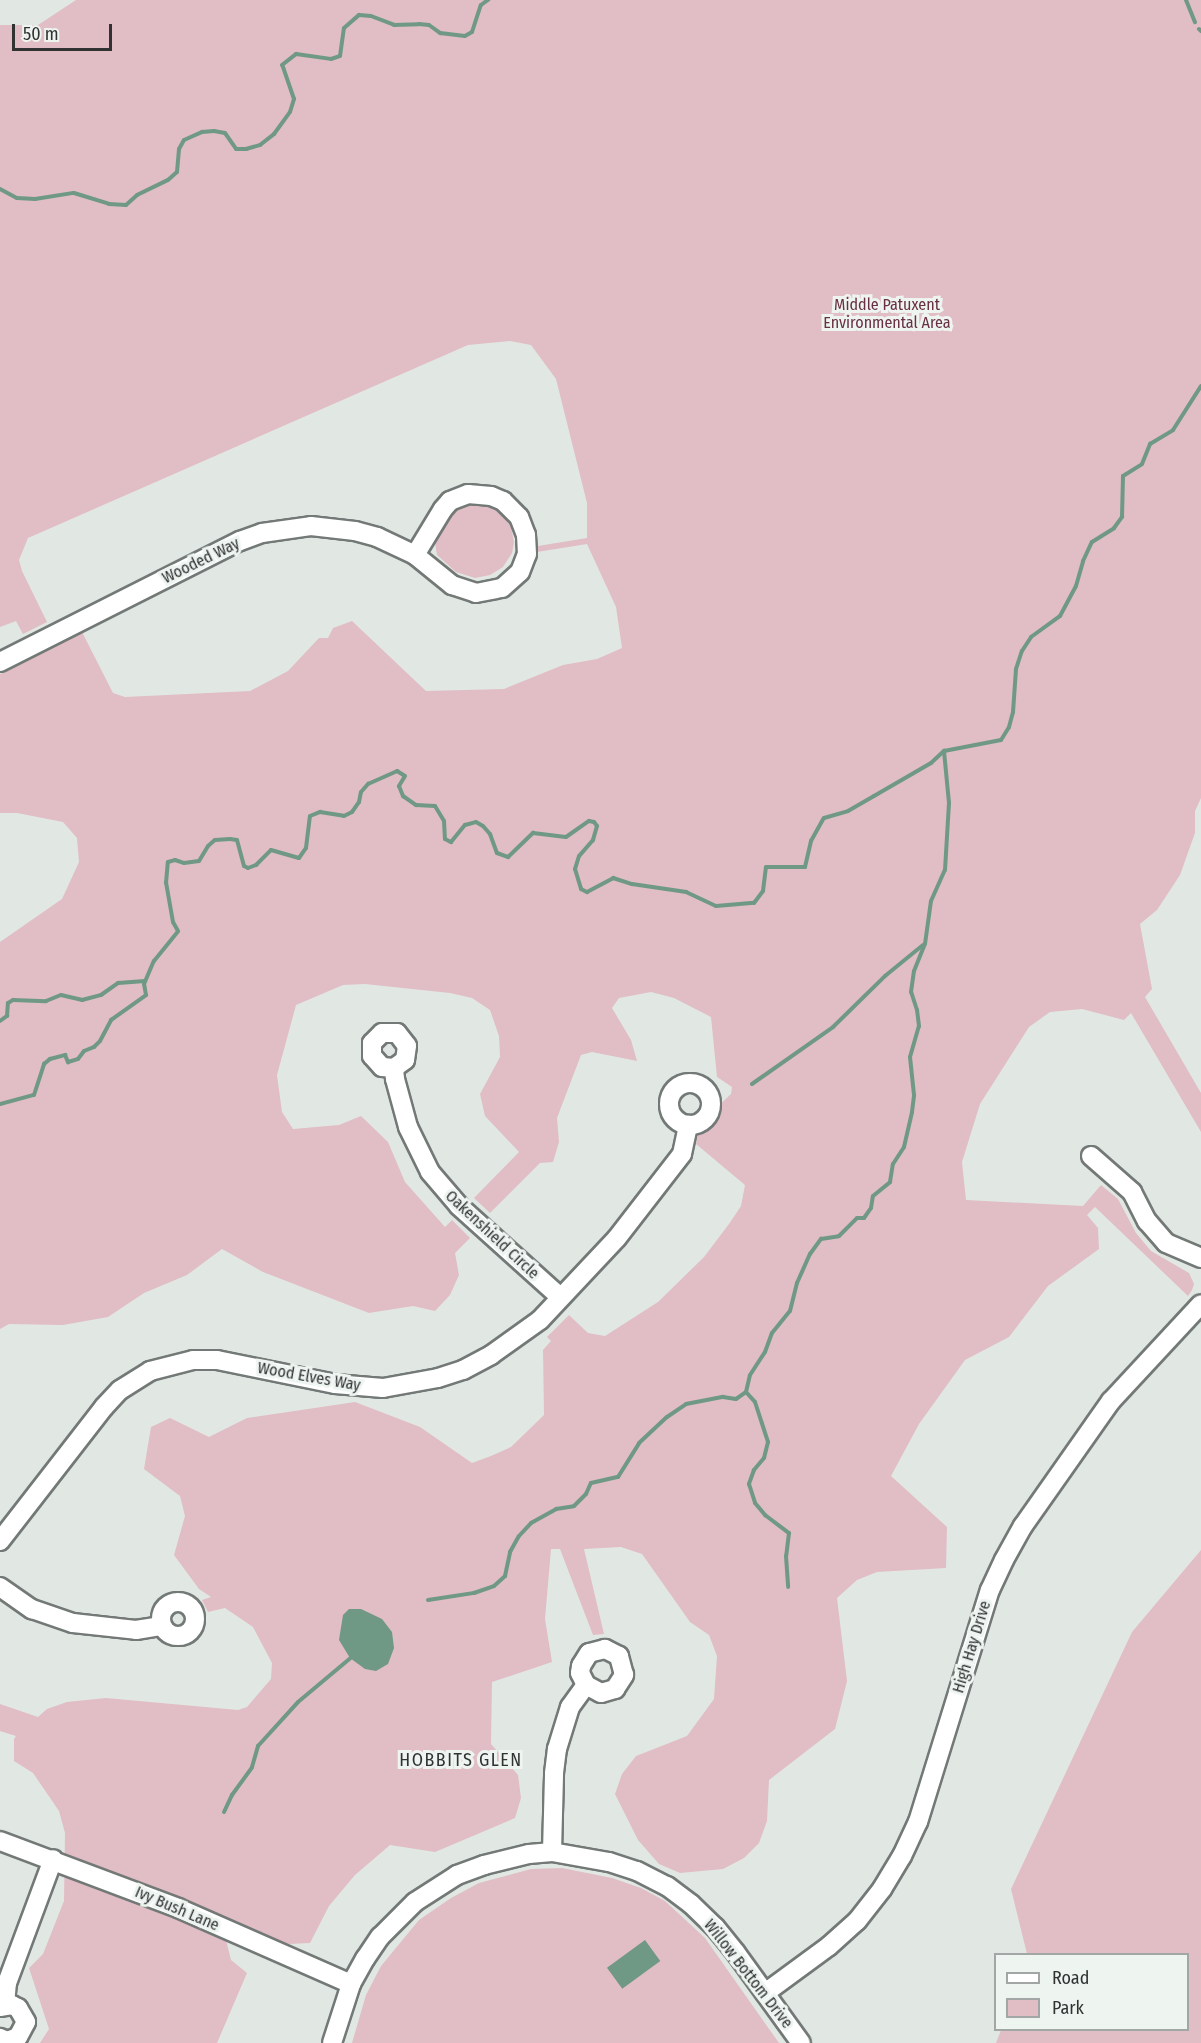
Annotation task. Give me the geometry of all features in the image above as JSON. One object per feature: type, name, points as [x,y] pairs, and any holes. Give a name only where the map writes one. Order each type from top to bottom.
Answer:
[{"type":"street","name":"Wooded Way","points":[[0,662],[232,545],[262,533],[286,528],[334,528],[377,537],[415,555],[452,585],[476,593],[502,588],[520,572],[527,554],[526,535],[519,517],[503,501],[491,495],[468,495],[450,501],[415,555]]},
{"type":"street","name":"Oakenshield Circle","points":[[394,1068],[408,1126],[418,1151],[436,1180],[459,1206],[560,1297]]},
{"type":"street","name":"Wood Elves Way","points":[[0,1541],[104,1407],[120,1390],[150,1371],[193,1360],[217,1360],[344,1385],[383,1388],[410,1385],[464,1370],[491,1355],[540,1320],[617,1238],[667,1177],[682,1154],[688,1125]]},
{"type":"street","points":[[1091,1156],[1132,1192],[1147,1221],[1166,1243],[1201,1258]]},
{"type":"street","name":"High Hay Drive","points":[[765,1993],[804,1966],[857,1921],[882,1889],[902,1856],[918,1822],[990,1590],[1004,1560],[1023,1526],[1111,1401],[1201,1304]]},
{"type":"street","points":[[0,1587],[32,1609],[73,1623],[136,1630],[162,1626]]},
{"type":"street","points":[[552,1852],[552,1800],[557,1749],[570,1707],[586,1685]]},
{"type":"street","name":"Ivy Bush Lane","points":[[0,1841],[53,1859],[178,1908],[351,1984]]},
{"type":"street","name":"Willow Bottom Drive","points":[[332,2043],[351,1984],[380,1937],[415,1902],[457,1875],[484,1864],[529,1854],[552,1852],[609,1862],[637,1871],[667,1886],[715,1927],[801,2043]]},
{"type":"street","points":[[0,2038],[14,2040],[25,2028],[25,2016],[21,2011],[2,2006],[7,1983],[53,1859]]},
{"type":"green space","name":"Middle Patuxent Environmental Area","points":[[76,0],[1201,0],[1201,798],[1195,811],[1195,833],[1180,875],[1157,910],[1140,924],[1152,989],[1145,997],[1201,1093],[1201,1132],[1131,1013],[1124,1020],[1082,1009],[1050,1012],[1029,1027],[980,1104],[962,1162],[966,1200],[1083,1206],[1101,1185],[1118,1199],[1136,1233],[1151,1251],[1189,1273],[1194,1284],[1192,1290],[1188,1296],[1095,1207],[1087,1215],[1098,1228],[1099,1249],[1048,1286],[1009,1337],[965,1360],[919,1424],[891,1476],[947,1527],[946,1568],[877,1572],[857,1580],[837,1598],[847,1681],[835,1729],[769,1780],[767,1821],[759,1843],[744,1858],[723,1869],[680,1873],[659,1864],[638,1840],[615,1794],[622,1774],[636,1756],[687,1736],[714,1699],[717,1656],[709,1635],[690,1622],[642,1554],[621,1547],[584,1549],[604,1634],[593,1635],[560,1549],[551,1549],[545,1619],[552,1662],[492,1682],[491,1744],[518,1775],[521,1798],[515,1818],[435,1852],[390,1845],[355,1875],[329,1906],[310,1943],[289,1944],[244,1930],[226,1940],[231,1960],[247,1973],[217,2043],[40,2043],[49,2029],[29,1968],[43,1954],[64,1901],[65,1833],[59,1811],[33,1773],[14,1761],[16,1736],[0,1731],[0,1704],[38,1717],[47,1709],[67,1702],[106,1698],[238,1710],[247,1707],[271,1679],[272,1663],[253,1627],[225,1608],[208,1612],[202,1600],[211,1597],[199,1589],[174,1555],[185,1516],[180,1496],[144,1469],[151,1427],[170,1418],[209,1437],[247,1418],[355,1402],[420,1427],[472,1463],[491,1456],[511,1447],[544,1415],[543,1350],[551,1341],[547,1337],[569,1315],[588,1333],[605,1336],[658,1302],[704,1257],[729,1224],[741,1206],[745,1185],[696,1144],[701,1122],[731,1094],[732,1087],[717,1077],[711,1017],[674,998],[651,992],[619,998],[612,1008],[631,1040],[637,1061],[592,1052],[581,1055],[557,1118],[559,1142],[553,1162],[540,1163],[490,1213],[474,1198],[519,1152],[485,1116],[480,1094],[500,1057],[499,1036],[490,1010],[472,998],[450,993],[365,984],[343,985],[296,1005],[277,1075],[282,1112],[293,1129],[339,1125],[361,1116],[388,1142],[405,1182],[445,1227],[452,1220],[470,1238],[455,1253],[459,1275],[450,1295],[435,1311],[413,1306],[369,1313],[263,1272],[222,1249],[187,1275],[144,1293],[108,1317],[63,1325],[9,1324],[0,1329],[0,942],[62,899],[79,862],[77,838],[63,822],[17,813],[0,813],[0,674],[82,632],[113,693],[125,697],[250,691],[288,671],[319,638],[328,638],[333,628],[352,621],[426,691],[504,689],[563,665],[597,659],[622,648],[616,607],[587,544],[537,552],[538,546],[587,538],[587,503],[556,379],[531,345],[510,341],[468,345],[28,538],[19,560],[47,622],[23,634],[16,621],[0,627],[0,25],[38,25]]},
{"type":"green space","points":[[467,504],[490,505],[503,514],[511,527],[514,542],[512,553],[503,567],[490,575],[475,578],[456,572],[437,555],[434,537],[454,511]]},
{"type":"green space","points":[[1201,1550],[1201,2043],[996,2043],[1001,2031],[1189,2031],[1189,1953],[1027,1953],[1011,1889],[1132,1632]]},
{"type":"green space","points":[[562,1868],[612,1878],[641,1888],[665,1901],[705,1938],[779,2043],[352,2043],[366,1995],[381,1966],[419,1920],[451,1898],[479,1883],[531,1869]]},
{"type":"shaded area","points":[[349,1609],[361,1609],[382,1619],[392,1632],[394,1648],[388,1664],[376,1671],[365,1669],[350,1658],[339,1640],[343,1615]]},
{"type":"shaded area","points":[[645,1940],[660,1961],[622,1989],[607,1968]]},
{"type":"waterway","points":[[0,189],[17,198],[35,199],[74,193],[109,204],[126,205],[137,195],[168,180],[177,172],[179,149],[184,140],[202,132],[214,131],[225,133],[236,149],[246,149],[260,145],[274,134],[290,112],[294,99],[282,65],[296,54],[331,59],[340,56],[344,28],[359,15],[371,16],[394,25],[429,25],[440,33],[465,36],[472,32],[481,5],[488,0]]},
{"type":"waterway","points":[[1186,0],[1195,22]]},
{"type":"waterway","points":[[0,1104],[34,1095],[44,1064],[50,1059],[65,1055],[68,1062],[78,1059],[84,1051],[94,1047],[100,1041],[111,1020],[146,995],[144,984],[154,961],[178,931],[173,922],[166,883],[168,862],[199,861],[208,846],[215,840],[230,839],[237,840],[244,866],[248,868],[256,865],[271,850],[299,858],[306,848],[310,816],[320,812],[344,816],[352,812],[359,802],[361,792],[368,784],[397,771],[405,776],[399,786],[403,796],[416,805],[435,806],[444,821],[445,839],[451,842],[465,825],[476,822],[490,834],[497,853],[508,857],[533,833],[566,837],[589,821],[594,822],[597,826],[593,840],[579,856],[575,869],[581,889],[587,892],[613,878],[632,884],[686,892],[716,906],[754,903],[763,891],[766,867],[805,867],[811,841],[824,818],[848,811],[931,763],[944,751],[1001,740],[1009,727],[1013,712],[1016,669],[1022,651],[1031,637],[1060,616],[1076,586],[1083,561],[1092,542],[1114,528],[1122,517],[1123,476],[1142,464],[1150,444],[1173,430],[1201,386]]},
{"type":"waterway","points":[[428,1600],[474,1593],[494,1586],[505,1576],[510,1552],[519,1536],[531,1523],[556,1509],[574,1506],[586,1494],[591,1483],[618,1477],[639,1443],[667,1417],[686,1404],[723,1397],[736,1399],[746,1392],[750,1375],[765,1352],[772,1333],[790,1311],[797,1283],[810,1254],[821,1239],[839,1236],[857,1218],[864,1218],[871,1208],[873,1196],[890,1182],[893,1164],[904,1147],[914,1095],[910,1057],[919,1026],[911,992],[914,971],[925,944],[931,901],[945,870],[949,803],[944,751]]},
{"type":"waterway","points":[[752,1084],[833,1027],[885,976],[923,945]]},
{"type":"waterway","points":[[0,1021],[7,1016],[8,1003],[13,1000],[46,1001],[61,995],[82,1000],[101,995],[118,983],[145,981]]},
{"type":"waterway","points":[[746,1392],[755,1402],[768,1442],[764,1458],[754,1470],[749,1484],[755,1503],[765,1515],[789,1533],[786,1556],[788,1587]]},
{"type":"waterway","points":[[224,1812],[232,1795],[252,1767],[258,1746],[298,1702],[353,1656]]},
{"type":"district","name":"HOBBITS GLEN","points":[[461,1760]]}]
